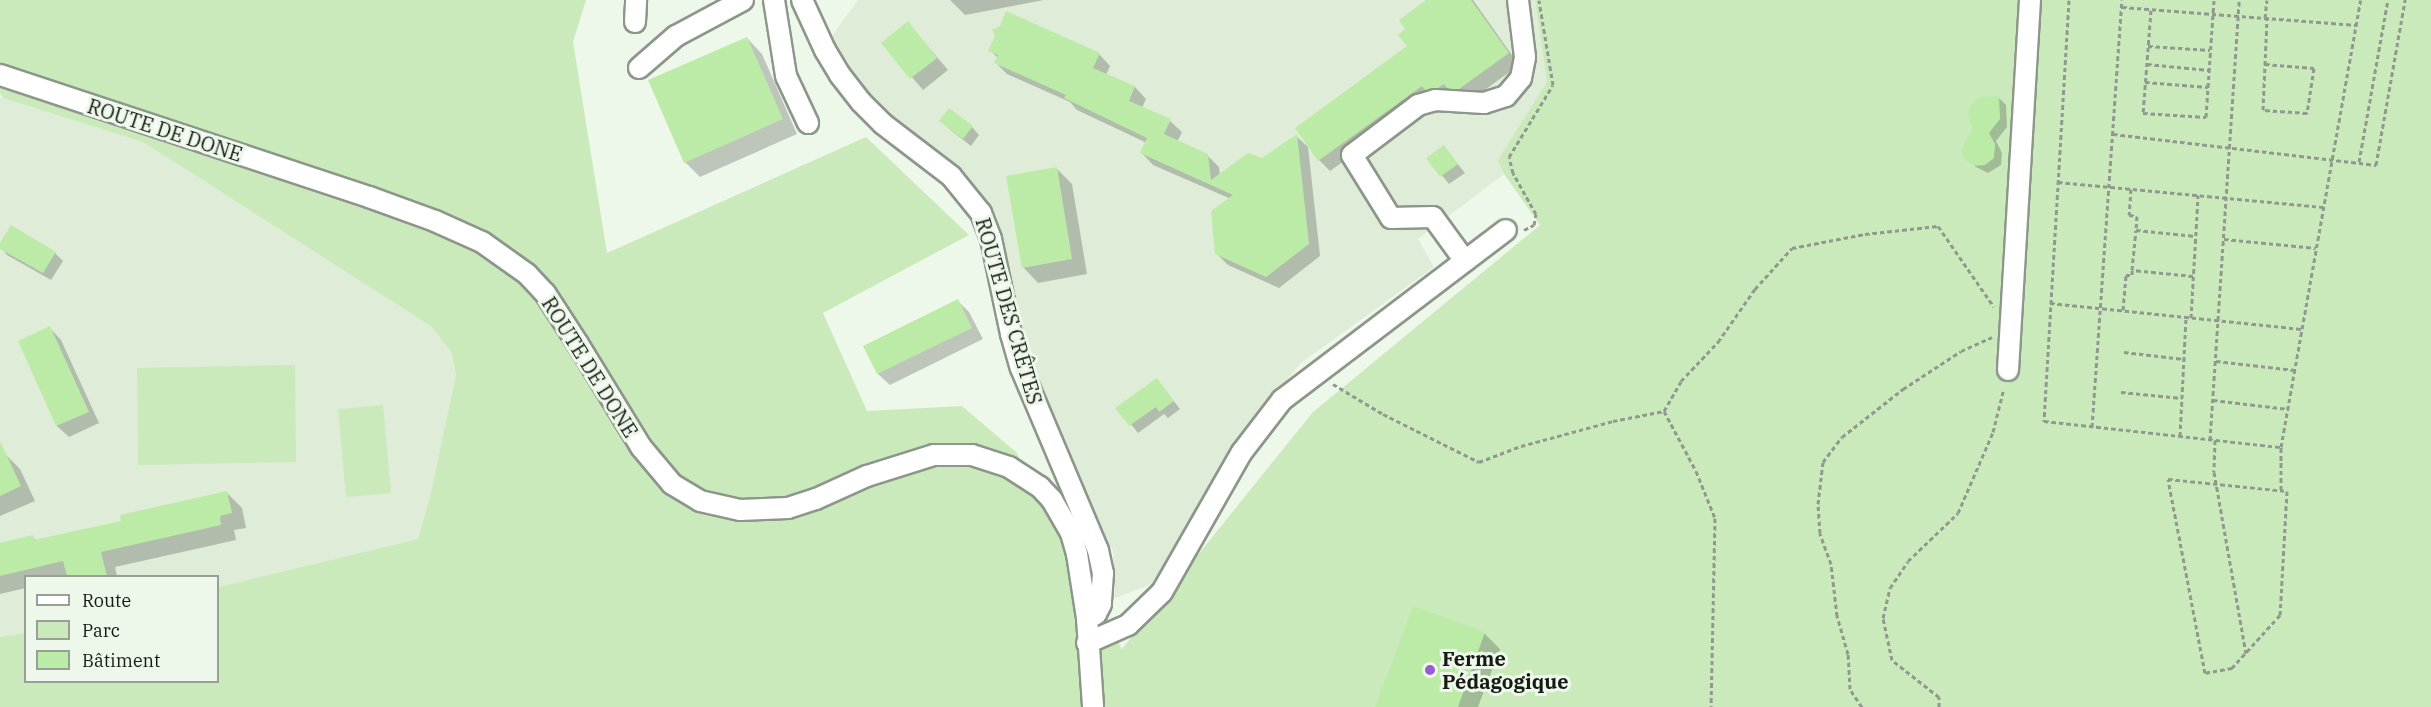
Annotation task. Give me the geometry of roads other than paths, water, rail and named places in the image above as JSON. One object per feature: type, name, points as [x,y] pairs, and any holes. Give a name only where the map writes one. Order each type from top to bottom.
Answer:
[{"type":"street","points":[[635,22],[636,0]]},
{"type":"street","points":[[639,68],[676,36],[743,0]]},
{"type":"street","points":[[774,0],[786,76],[808,123]]},
{"type":"street","name":"ROUTE DES CRÊTES","points":[[802,0],[825,50],[840,75],[861,102],[883,124],[951,176],[981,213],[992,239],[1011,334],[1021,368],[1098,550],[1103,573],[1101,604],[1096,614],[1087,618]]},
{"type":"street","points":[[1465,261],[1433,217],[1391,218],[1352,154],[1418,105],[1435,100],[1484,104],[1506,96],[1521,78],[1525,57],[1518,0]]},
{"type":"street","points":[[2008,370],[2030,0]]},
{"type":"street","name":"ROUTE DE DONE","points":[[0,75],[369,197],[435,221],[482,242],[527,274],[544,293],[646,454],[672,484],[700,501],[740,510],[788,508],[867,476],[934,455],[972,455],[1009,467],[1040,487],[1061,513],[1077,554],[1087,618]]},
{"type":"street","points":[[1087,643],[1128,625],[1162,592],[1242,452],[1282,400],[1506,230]]},
{"type":"street","points":[[1087,618],[1093,707]]},
{"type":"place","name":"Ferme Pédagogique","points":[[1430,670]]}]
